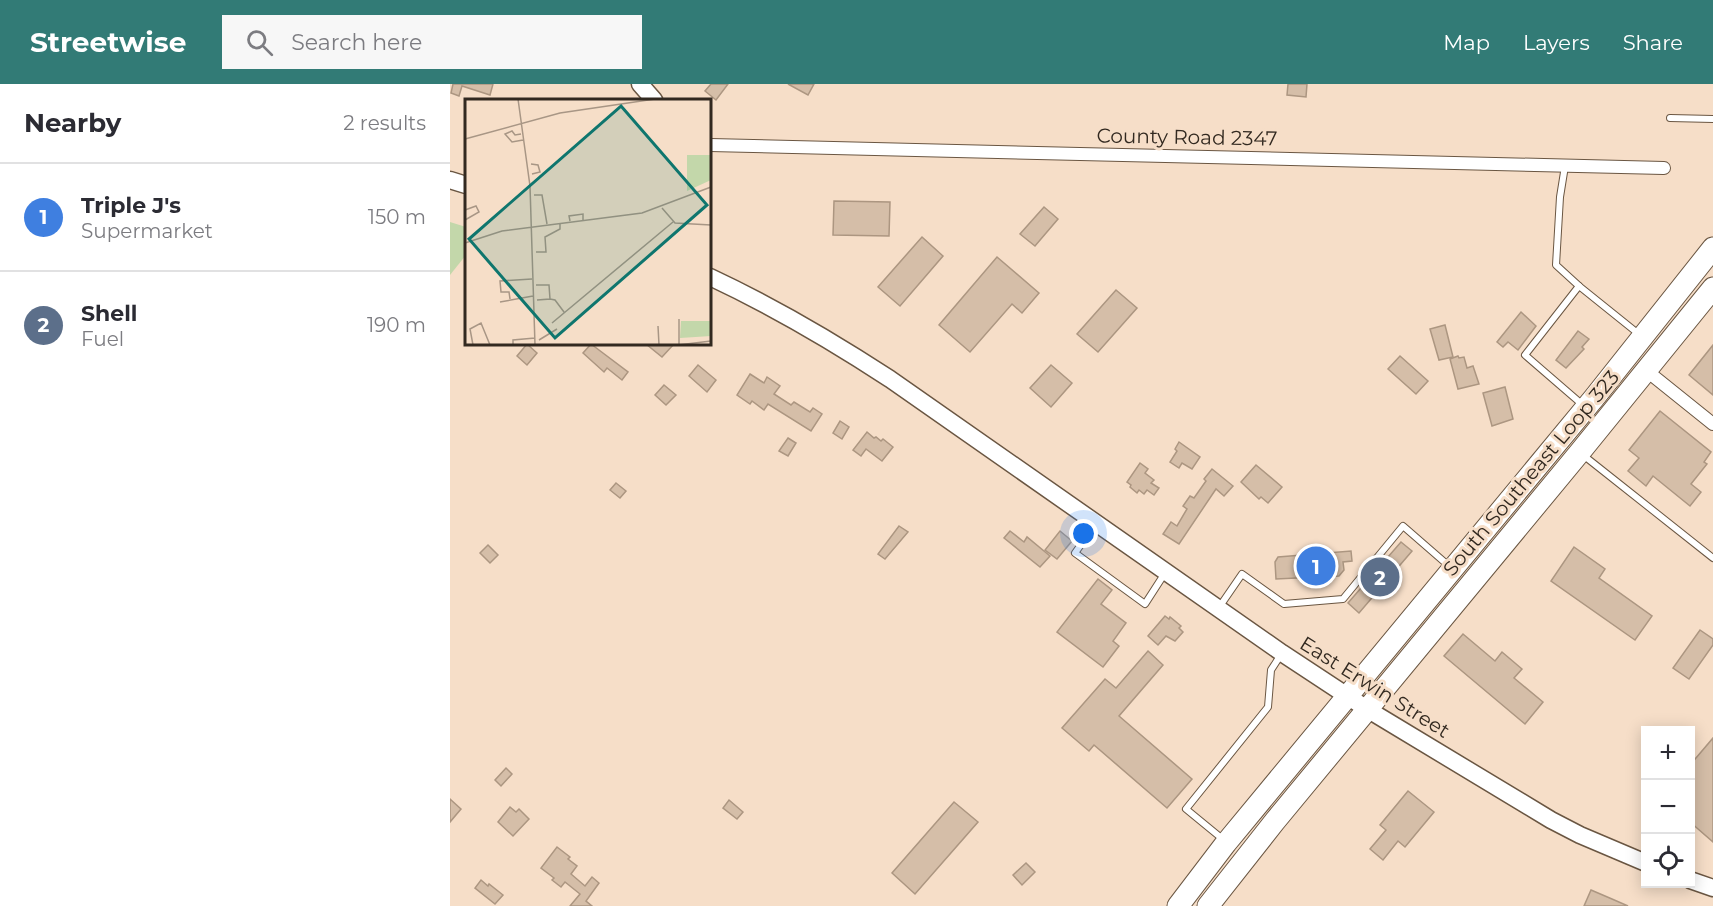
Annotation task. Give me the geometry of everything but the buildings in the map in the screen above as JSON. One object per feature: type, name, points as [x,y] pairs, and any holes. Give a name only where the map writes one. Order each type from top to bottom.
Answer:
[{"type":"highway","name":"South Southeast Loop 323","points":[[1178,906],[1226,843],[1451,568],[1586,408],[1713,248]]},
{"type":"highway","name":"South Southeast Loop 323","points":[[1208,906],[1252,849],[1713,288]]},
{"type":"main road","points":[[640,84],[653,99]]},
{"type":"main road","points":[[450,180],[465,185]]},
{"type":"main road","name":"East Erwin Street","points":[[711,278],[779,312],[853,355],[924,402],[1218,609],[1367,709],[1551,820],[1641,861]]},
{"type":"main road","points":[[1695,882],[1713,888]]},
{"type":"street","name":"County Road 2347","points":[[711,145],[1664,168]]},
{"type":"street","points":[[1647,371],[1713,424]]},
{"type":"lane","points":[[1670,117],[1713,119]]},
{"type":"lane","points":[[1565,166],[1560,197],[1556,265],[1642,337]]},
{"type":"lane","points":[[1579,285],[1525,356],[1586,408]]},
{"type":"lane","points":[[1580,452],[1713,558]]},
{"type":"lane","points":[[1096,523],[1075,553],[1145,604],[1166,573]]},
{"type":"lane","points":[[1218,609],[1242,574],[1284,604],[1343,600],[1403,526],[1451,568]]},
{"type":"lane","points":[[1226,843],[1186,809],[1268,707],[1271,669],[1282,653]]},
{"type":"green space","points":[[450,222],[465,227],[465,256],[450,275]]},
{"type":"place","name":"Triple J's","points":[[1316,566]]},
{"type":"place","name":"Shell","points":[[1380,577]]}]
